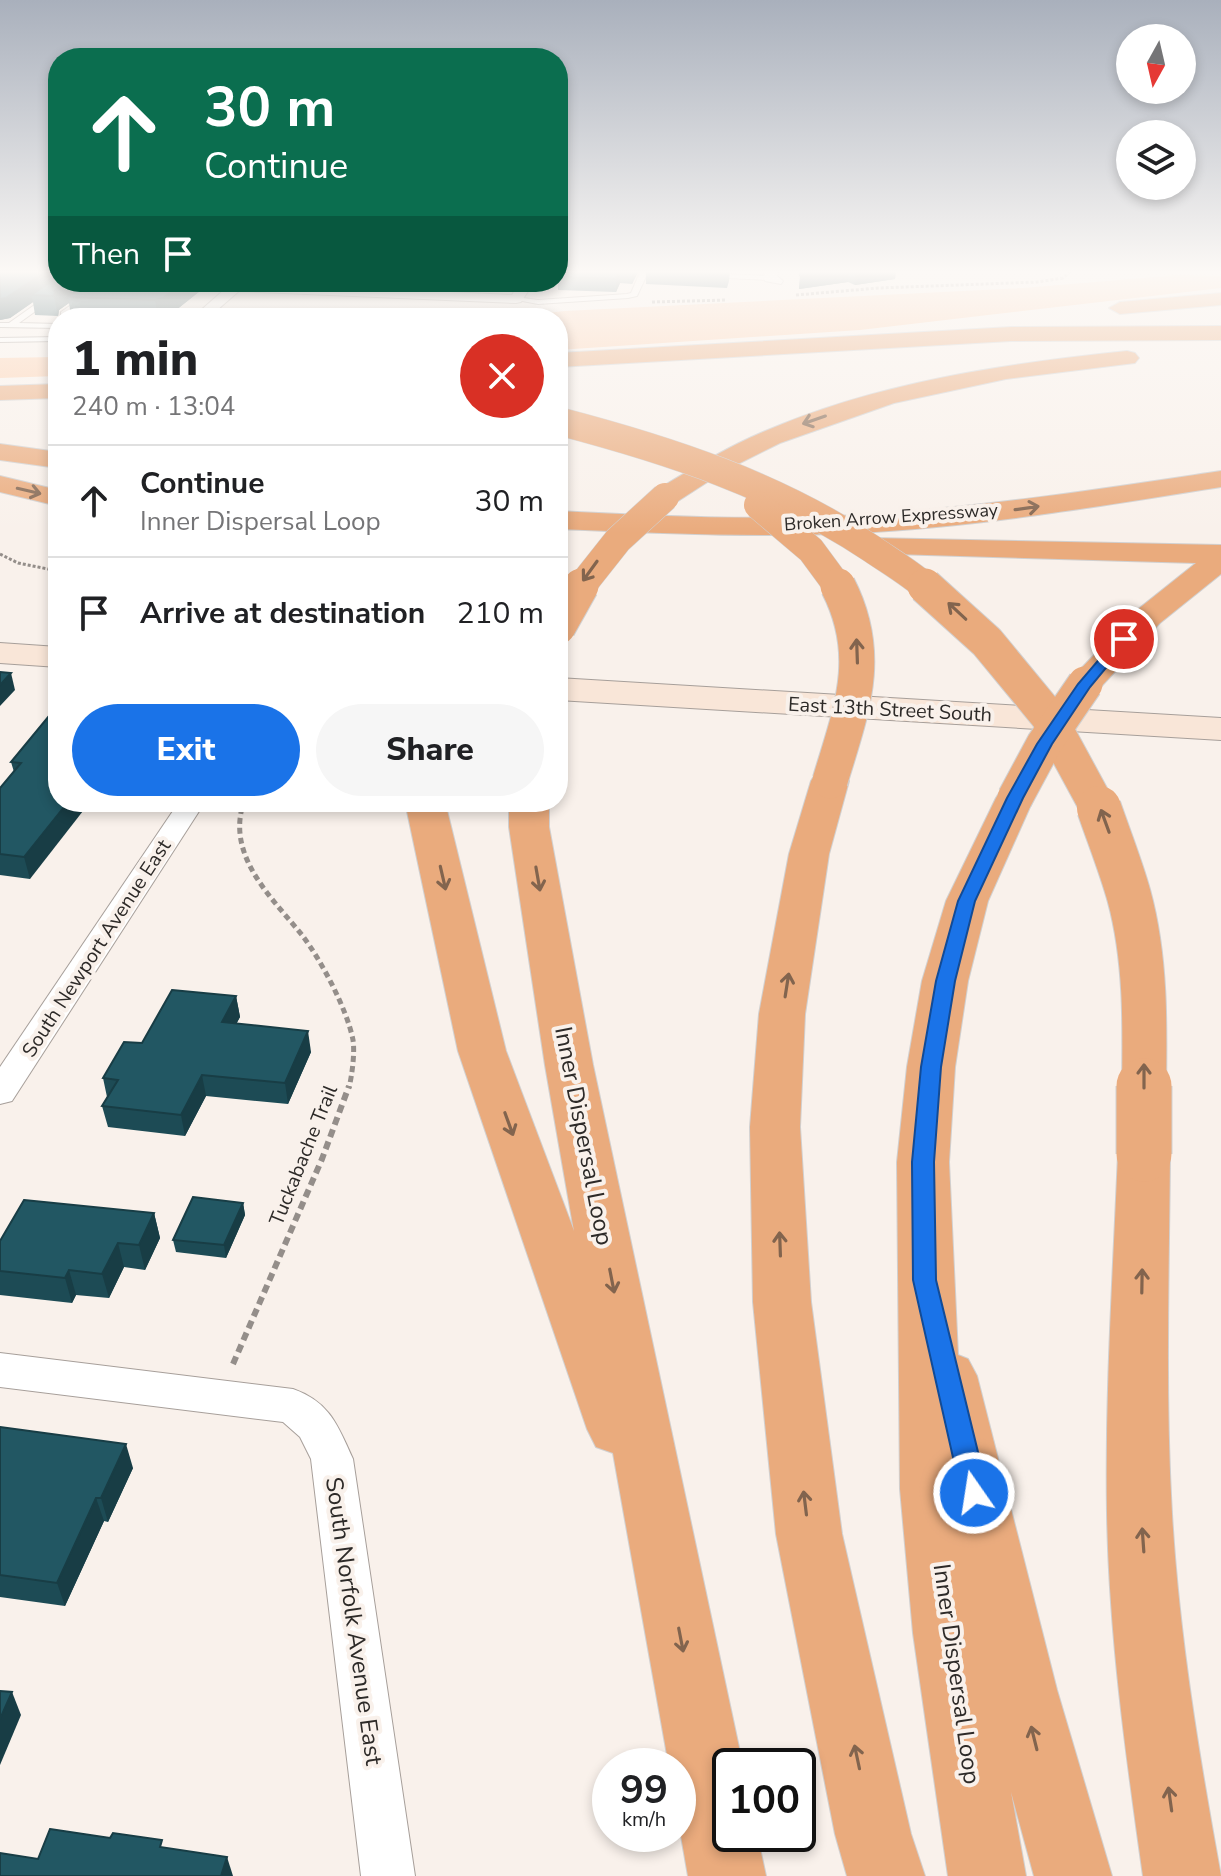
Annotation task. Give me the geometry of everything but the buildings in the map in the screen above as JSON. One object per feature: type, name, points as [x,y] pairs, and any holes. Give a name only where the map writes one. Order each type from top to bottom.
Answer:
[{"type":"highway","points":[[568,359],[596,358]]},
{"type":"highway","points":[[568,607],[595,564],[641,515],[687,481],[749,446],[838,412],[942,384],[1066,364],[1149,358]]},
{"type":"highway","points":[[0,393],[48,391]]},
{"type":"highway","points":[[0,403],[48,403]]},
{"type":"highway","points":[[568,426],[625,437],[697,460],[795,503],[838,526],[935,592],[997,649],[1031,689],[1079,764],[1099,804],[1129,897],[1139,952],[1144,1014],[1138,1466],[1148,1610],[1169,1797],[1182,1876]]},
{"type":"highway","points":[[568,427],[626,445],[711,478],[747,497],[788,526],[819,557],[847,604],[856,631],[859,656],[856,681],[809,854],[782,1014],[775,1127],[782,1302],[809,1534],[873,1834],[886,1876]]},
{"type":"highway","points":[[0,452],[48,459]]},
{"type":"highway","name":"Broken Arrow Expressway","points":[[568,520],[710,524],[866,523],[1017,509],[1221,479]]},
{"type":"highway","points":[[0,484],[48,496]]},
{"type":"highway","points":[[568,533],[669,540],[1213,563]]},
{"type":"highway","name":"Inner Dispersal Loop","points":[[987,1876],[948,1633],[932,1489],[923,1162],[931,1067],[945,981],[967,901],[1044,744],[1085,684],[1124,639],[1213,563]]},
{"type":"highway","points":[[427,812],[482,1051],[667,1563],[727,1876]]},
{"type":"highway","name":"Inner Dispersal Loop","points":[[529,812],[569,1065],[667,1563]]},
{"type":"highway","points":[[924,1280],[1053,1813],[1073,1876]]},
{"type":"street","points":[[0,653],[48,656]]},
{"type":"street","name":"East 13th Street South","points":[[568,690],[1221,729]]},
{"type":"street","name":"South Newport Avenue East","points":[[0,1093],[185,812]]},
{"type":"street","name":"South Norfolk Avenue East","points":[[0,1370],[293,1406],[316,1425],[332,1459],[388,1876]]},
{"type":"path","points":[[0,554],[18,563],[48,569]]},
{"type":"path","name":"Tuckabache Trail","points":[[220,1396],[350,1085],[353,1041],[339,1000],[304,938],[261,888],[242,847],[240,812]]},
{"type":"shaded area","points":[[0,358],[48,358],[48,376],[0,378]]},
{"type":"route","points":[[974,1493],[924,1280],[923,1162],[931,1067],[945,981],[967,901],[1015,798],[1044,744],[1085,684],[1124,639]]}]
